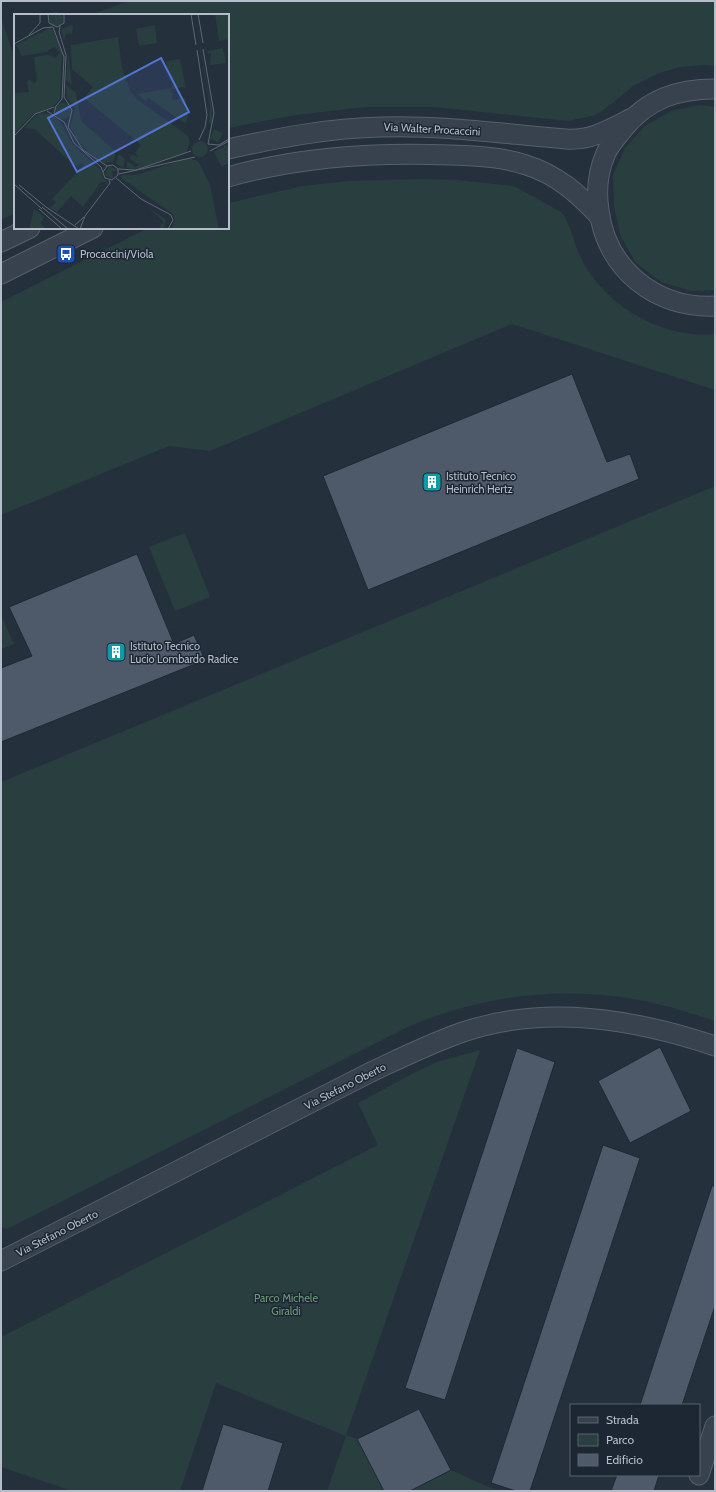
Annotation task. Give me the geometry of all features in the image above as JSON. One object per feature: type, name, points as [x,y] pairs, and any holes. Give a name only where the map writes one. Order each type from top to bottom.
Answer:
[{"type":"street","name":"Via Walter Procaccini","points":[[715,89],[687,91],[671,95],[641,110],[632,118],[606,152],[598,185],[600,217],[605,236],[612,252],[634,279],[649,290],[682,304],[715,306]]},
{"type":"street","name":"Via Walter Procaccini","points":[[229,149],[267,140],[312,133],[382,126],[450,129],[580,140],[597,135],[632,118]]},
{"type":"street","name":"Via Walter Procaccini","points":[[229,178],[299,163],[366,156],[435,155],[496,159],[525,164],[556,179],[580,196],[600,217]]},
{"type":"street","points":[[1,242],[28,229]]},
{"type":"street","points":[[1,274],[91,229]]},
{"type":"street","name":"Via Stefano Oberto","points":[[1,1261],[371,1072],[422,1048],[463,1032],[526,1018],[575,1017],[604,1020],[650,1028],[715,1046]]},
{"type":"street","points":[[700,1472],[715,1426]]},
{"type":"street","points":[[694,1491],[699,1476]]},
{"type":"green space","points":[[129,1],[715,1],[715,66],[704,65],[680,67],[657,74],[633,86],[596,115],[568,121],[435,107],[366,107],[296,115],[229,128],[229,14],[93,14]]},
{"type":"green space","points":[[1,18],[14,56],[14,214],[1,220]]},
{"type":"green space","points":[[700,105],[715,107],[715,290],[692,291],[661,282],[636,263],[621,237],[614,207],[613,175],[625,148],[645,126],[671,111]]},
{"type":"green space","points":[[422,179],[458,180],[514,186],[561,212],[570,227],[580,256],[590,273],[603,289],[618,303],[655,325],[675,331],[695,334],[715,334],[715,390],[512,324],[210,451],[169,446],[1,515],[1,302],[146,229],[229,229],[229,203],[303,186],[348,181]]},
{"type":"green space","points":[[715,486],[715,1021],[639,1000],[580,994],[524,996],[468,1006],[412,1025],[7,1229],[1,1226],[1,782]]},
{"type":"green space","points":[[185,533],[210,597],[175,611],[149,547]]},
{"type":"green space","points":[[1,615],[14,644],[1,649]]},
{"type":"green space","name":"Parco Michele Giraldi","points":[[480,1050],[346,1435],[357,1439],[384,1491],[327,1491],[346,1436],[216,1383],[180,1491],[72,1491],[1,1467],[1,1337],[378,1145],[358,1103],[437,1062]]},
{"type":"green space","points":[[451,1470],[484,1485],[500,1491],[410,1491]]},
{"type":"building","name":"Istituto Tecnico Heinrich Hertz","points":[[572,374],[607,462],[630,454],[639,479],[368,590],[323,476]]},
{"type":"building","name":"Istituto Tecnico Lucio Lombardo Radice","points":[[137,554],[174,644],[194,635],[205,660],[1,742],[1,668],[32,656],[9,607]]},
{"type":"building","points":[[660,1047],[691,1111],[630,1143],[598,1081]]},
{"type":"building","points":[[517,1048],[555,1062],[445,1400],[405,1388]]},
{"type":"building","points":[[603,1145],[640,1158],[530,1491],[516,1491],[491,1483]]},
{"type":"building","points":[[712,1186],[715,1186],[715,1306],[682,1404],[640,1404]]},
{"type":"building","points":[[419,1409],[451,1470],[410,1491],[384,1491],[357,1439]]},
{"type":"building","points":[[223,1424],[283,1443],[268,1491],[202,1491]]},
{"type":"building","points":[[617,1476],[659,1476],[654,1491],[611,1491]]},
{"type":"place","name":"Procaccini/Viola","points":[[66,254]]},
{"type":"place","name":"Istituto Tecnico Heinrich Hertz","points":[[432,482]]},
{"type":"place","name":"Istituto Tecnico Lucio Lombardo Radice","points":[[116,652]]}]
